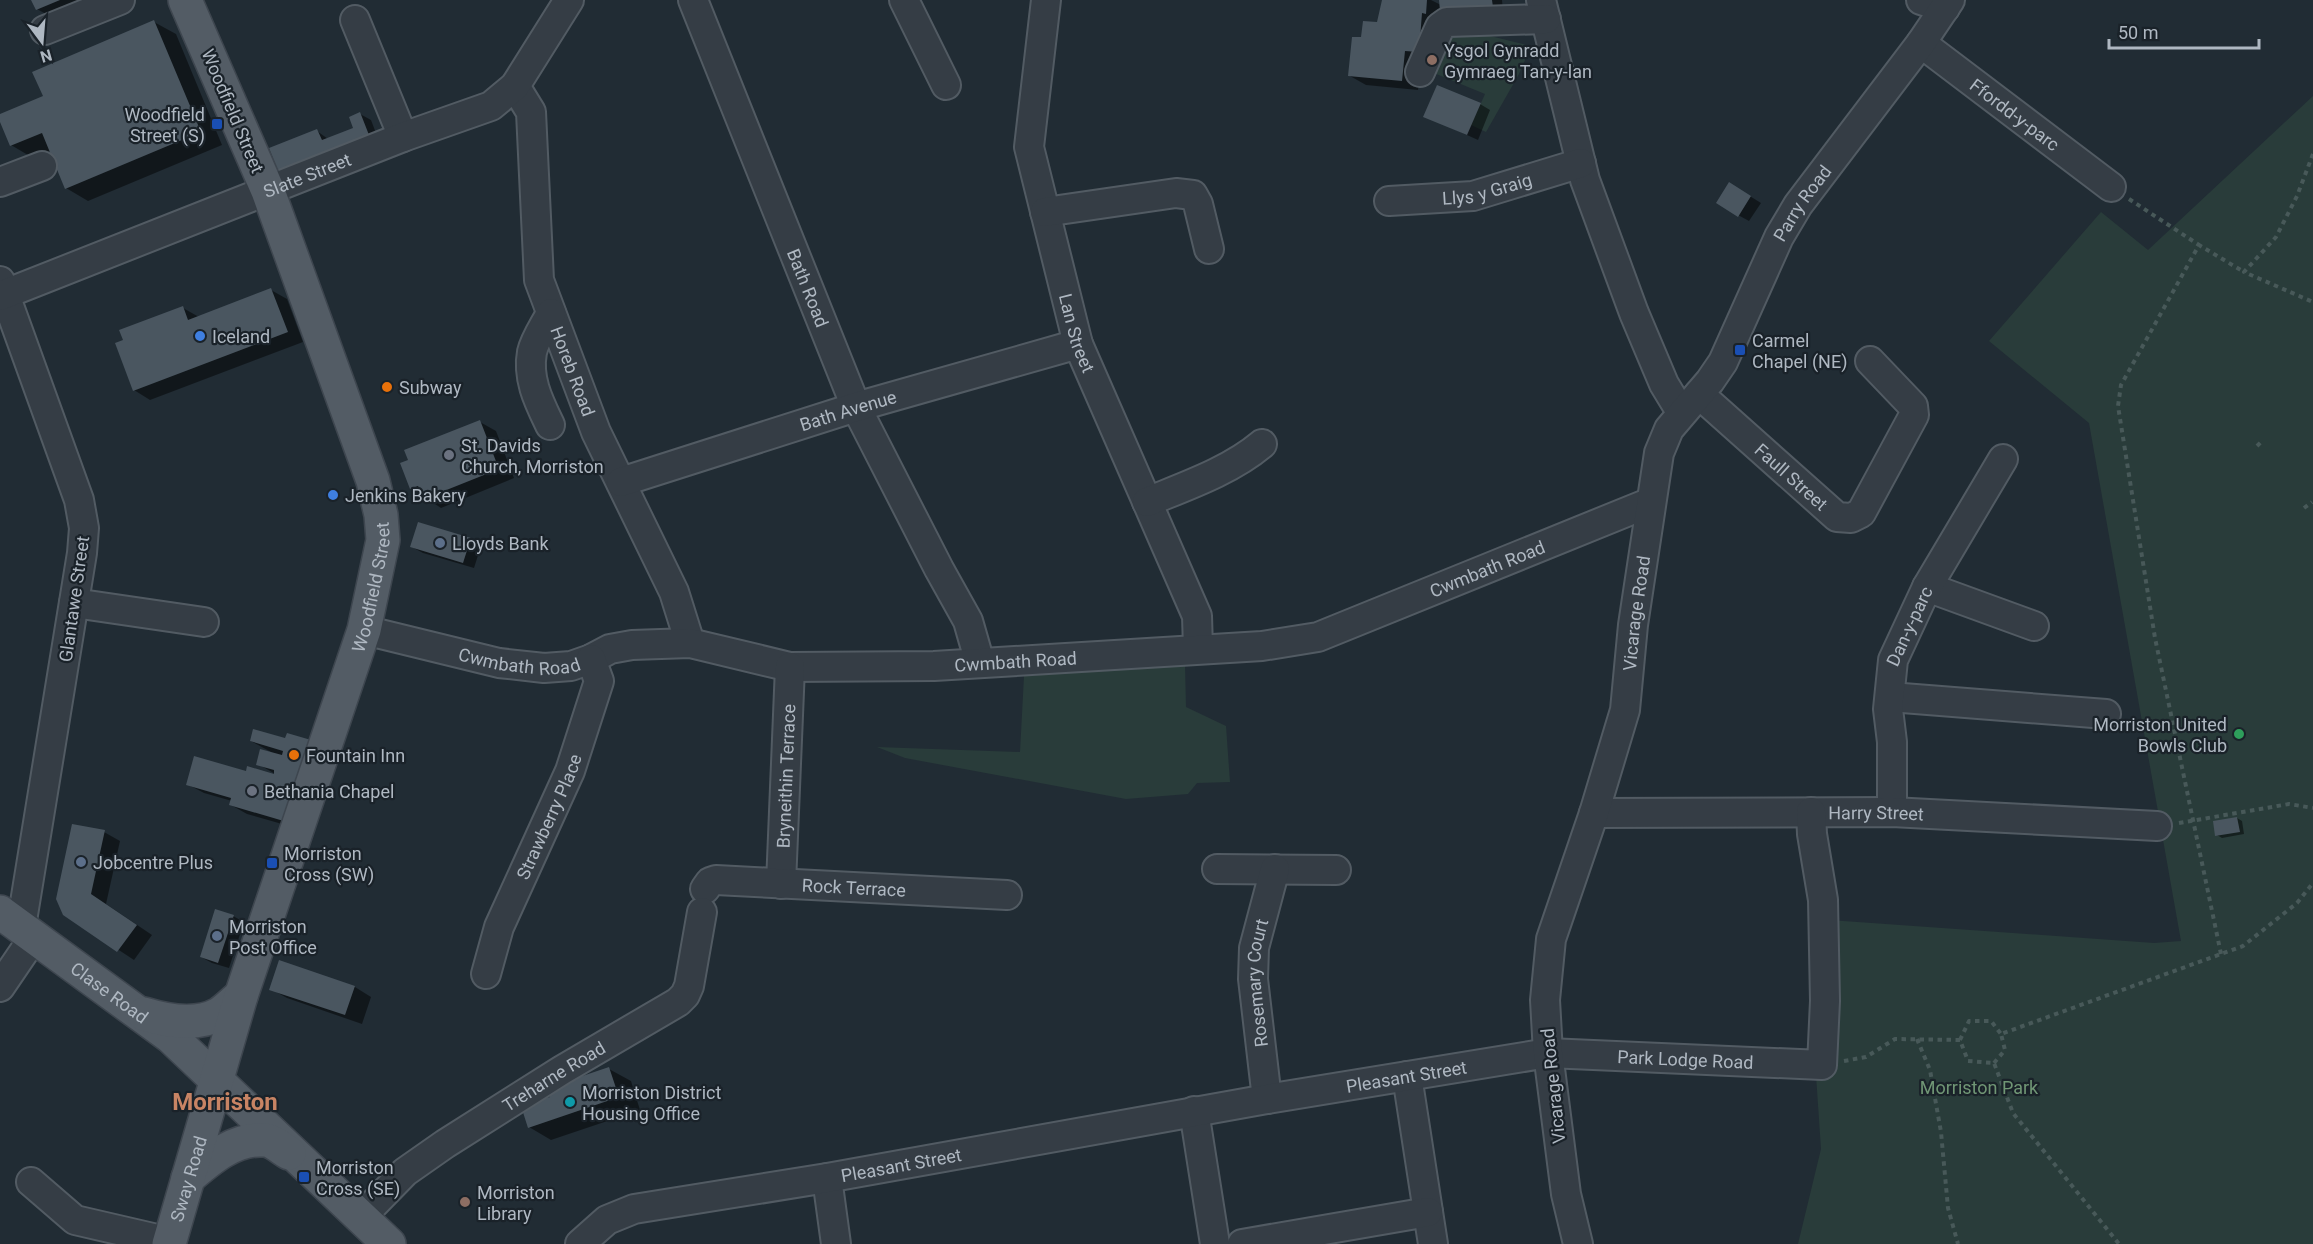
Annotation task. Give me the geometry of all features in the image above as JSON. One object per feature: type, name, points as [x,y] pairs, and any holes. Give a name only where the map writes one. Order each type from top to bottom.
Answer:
[{"type":"main road","name":"Woodfield Street","points":[[185,0],[268,191],[374,481],[383,540],[364,630],[241,996],[216,1079]]},
{"type":"main road","name":"Clase Road","points":[[18,925],[171,1037],[299,1158]]},
{"type":"main road","points":[[134,1010],[165,1020],[197,1021],[219,1014],[241,996]]},
{"type":"main road","name":"Sway Road","points":[[169,1243],[216,1079]]},
{"type":"main road","points":[[188,1178],[212,1158],[237,1144],[266,1139],[299,1158],[389,1244]]},
{"type":"street","points":[[45,30],[120,0]]},
{"type":"street","name":"Slate Street","points":[[2,291],[268,191],[403,137],[491,106],[515,86],[569,0]]},
{"type":"street","name":"Bath Road","points":[[693,0],[856,407],[968,621],[980,663]]},
{"type":"street","points":[[904,0],[946,85]]},
{"type":"street","name":"Lan Street","points":[[1046,0],[1029,147],[1078,344],[1197,616],[1198,648]]},
{"type":"street","name":"Parry Road","points":[[1690,403],[1723,362],[1779,237],[1798,205],[1921,43],[1939,3]]},
{"type":"street","points":[[1420,72],[1440,27],[1447,22],[1544,9],[1585,180],[1634,313],[1664,384],[1690,403]]},
{"type":"street","points":[[356,20],[403,137]]},
{"type":"street","name":"Ffordd-y-parc","points":[[1921,43],[2111,187]]},
{"type":"street","name":"Horeb Road","points":[[515,86],[531,112],[539,280],[596,432],[674,592],[690,643]]},
{"type":"street","name":"Llys y Graig","points":[[1389,201],[1473,196],[1581,163]]},
{"type":"street","points":[[0,182],[42,166]]},
{"type":"street","points":[[1045,212],[1176,193],[1193,195],[1198,204],[1209,249]]},
{"type":"street","name":"Glantawe Street","points":[[2,291],[79,500],[84,528],[74,603],[18,925]]},
{"type":"street","points":[[550,425],[536,397],[531,373],[532,350],[551,313]]},
{"type":"street","name":"Bath Avenue","points":[[621,482],[856,407],[1078,344]]},
{"type":"street","name":"Faull Street","points":[[1690,403],[1837,517],[1851,518],[1861,513],[1914,415],[1913,406],[1870,361]]},
{"type":"street","name":"Vicarage Road","points":[[1578,1244],[1566,1194],[1548,1053],[1545,1000],[1551,939],[1594,813],[1625,710],[1633,625],[1659,453],[1669,429],[1690,403]]},
{"type":"street","points":[[1147,502],[1218,471],[1245,457],[1262,444]]},
{"type":"street","name":"Dan-y-parc","points":[[1892,812],[1892,742],[1888,709],[1893,660],[1927,587],[2003,459]]},
{"type":"street","name":"Cwmbath Road","points":[[364,630],[499,663],[543,668],[571,666],[591,659],[610,648],[690,643],[790,667],[934,666],[1198,648],[1262,646],[1318,637],[1651,502]]},
{"type":"street","points":[[1927,587],[2034,626]]},
{"type":"street","points":[[74,603],[204,622]]},
{"type":"street","name":"Strawberry Place","points":[[486,974],[499,927],[570,771],[599,681],[591,659]]},
{"type":"street","name":"Bryneithin Terrace","points":[[781,884],[790,667]]},
{"type":"street","points":[[1890,697],[2106,714]]},
{"type":"street","points":[[1811,812],[1812,834],[1823,900],[1826,1001],[1822,1065]]},
{"type":"street","name":"Harry Street","points":[[1594,813],[1892,812],[2157,826]]},
{"type":"street","points":[[1216,869],[1336,870]]},
{"type":"street","name":"Rosemary Court","points":[[1266,1099],[1253,979],[1254,948],[1275,869]]},
{"type":"street","name":"Rock Terrace","points":[[704,900],[710,882],[716,880],[1007,895]]},
{"type":"street","name":"Treharne Road","points":[[361,1217],[405,1172],[445,1144],[562,1070],[678,1002],[685,995],[689,986],[704,900]]},
{"type":"street","points":[[0,987],[18,925]]},
{"type":"street","name":"Park Lodge Road","points":[[1548,1053],[1822,1065]]},
{"type":"street","name":"Pleasant Street","points":[[580,1244],[607,1220],[634,1209],[827,1178],[1194,1111],[1548,1053]]},
{"type":"street","points":[[1407,1076],[1433,1244]]},
{"type":"street","points":[[1194,1111],[1215,1244]]},
{"type":"street","points":[[827,1178],[836,1244]]},
{"type":"street","points":[[31,1182],[75,1220],[169,1243]]},
{"type":"street","points":[[1242,1244],[1428,1212]]},
{"type":"path","points":[[2244,272],[2276,237],[2297,196],[2313,154]]},
{"type":"path","points":[[2111,187],[2244,272],[2313,302]]},
{"type":"path","points":[[2199,245],[2121,385],[2118,406],[2155,638],[2221,954]]},
{"type":"path","points":[[2257,446],[2264,440]]},
{"type":"path","points":[[2304,508],[2312,502]]},
{"type":"path","points":[[2192,822],[2289,804],[2313,808]]},
{"type":"path","points":[[2001,1034],[2243,946],[2297,903],[2313,883]]},
{"type":"path","points":[[1969,1021],[1991,1021],[2001,1034],[2005,1050],[1994,1063],[1968,1061],[1960,1040],[1969,1021]]},
{"type":"path","points":[[1822,1065],[1866,1057],[1895,1039],[1960,1040]]},
{"type":"path","points":[[1917,1039],[1930,1070],[1941,1132],[1948,1208],[1958,1244]]},
{"type":"path","points":[[1994,1063],[2013,1113],[2119,1244]]},
{"type":"green space","points":[[1448,29],[1482,34],[1531,46],[1519,74],[1486,132],[1471,125],[1485,94],[1429,71]]},
{"type":"green space","name":"Morriston Park","points":[[2313,96],[2313,1244],[1798,1244],[1821,1149],[1815,1060],[1815,919],[2154,943],[2181,941],[2089,423],[1989,341],[2101,212],[2148,250]]},
{"type":"green space","points":[[1185,665],[1186,707],[1226,726],[1230,782],[1197,783],[1188,794],[1126,799],[905,758],[877,747],[1020,752],[1024,676]]},
{"type":"building","points":[[31,0],[60,0],[36,10]]},
{"type":"building","points":[[1382,0],[1427,0],[1426,14],[1422,13],[1419,52],[1405,51],[1402,81],[1348,76],[1352,37],[1361,37],[1363,21],[1377,22]]},
{"type":"building","points":[[1439,0],[1492,0],[1493,7],[1440,11]]},
{"type":"building","points":[[154,20],[201,132],[65,189],[42,133],[10,146],[0,122],[0,114],[43,96],[32,72]]},
{"type":"building","points":[[1437,85],[1481,103],[1467,135],[1423,117]]},
{"type":"building","points":[[360,112],[369,135],[278,171],[269,148],[317,129],[322,140],[353,128],[349,117]]},
{"type":"building","points":[[1729,182],[1751,196],[1738,217],[1716,203]]},
{"type":"building","name":"Iceland","points":[[271,288],[288,332],[133,391],[115,343],[123,340],[119,330],[183,306],[188,320]]},
{"type":"building","name":"St. Davids Church, Morriston","points":[[480,420],[499,469],[424,499],[418,486],[410,489],[400,463],[408,460],[404,450]]},
{"type":"building","name":"Lloyds Bank","points":[[418,522],[471,538],[463,563],[410,547]]},
{"type":"building","name":"Bethania Chapel","points":[[253,729],[285,738],[287,733],[311,740],[287,822],[229,805],[231,798],[186,785],[194,756],[246,771],[247,766],[274,774],[274,770],[256,765],[260,749],[282,755],[283,751],[250,741]]},
{"type":"building","points":[[2237,817],[2240,832],[2215,836],[2213,821]]},
{"type":"building","name":"Jobcentre Plus","points":[[72,824],[105,830],[91,894],[137,925],[117,952],[63,915],[56,899]]},
{"type":"building","name":"Morriston Post Office","points":[[215,909],[234,915],[218,963],[200,957]]},
{"type":"building","points":[[279,960],[355,986],[345,1015],[269,990]]},
{"type":"building","name":"Morriston District Housing Office","points":[[609,1067],[619,1097],[528,1128],[521,1106],[550,1097],[547,1088]]},
{"type":"place","name":"Ysgol Gynradd Gymraeg Tan-y-lan","points":[[1432,60]]},
{"type":"place","name":"Woodfield Street (S)","points":[[217,124]]},
{"type":"place","name":"Iceland","points":[[200,336]]},
{"type":"place","name":"Carmel Chapel (NE)","points":[[1740,350]]},
{"type":"place","name":"Subway","points":[[387,387]]},
{"type":"place","name":"St. Davids Church, Morriston","points":[[449,455]]},
{"type":"place","name":"Jenkins Bakery","points":[[333,495]]},
{"type":"place","name":"Lloyds Bank","points":[[440,543]]},
{"type":"place","name":"Morriston United Bowls Club","points":[[2239,734]]},
{"type":"place","name":"Fountain Inn","points":[[294,755]]},
{"type":"place","name":"Bethania Chapel","points":[[252,791]]},
{"type":"place","name":"Jobcentre Plus","points":[[81,862]]},
{"type":"place","name":"Morriston Cross (SW)","points":[[272,863]]},
{"type":"place","name":"Morriston Post Office","points":[[217,936]]},
{"type":"place","name":"Morriston District Housing Office","points":[[570,1102]]},
{"type":"place","name":"Morriston Cross (SE)","points":[[304,1177]]},
{"type":"place","name":"Morriston Library","points":[[465,1202]]},
{"type":"district","name":"Morriston","points":[[225,1102]]}]
